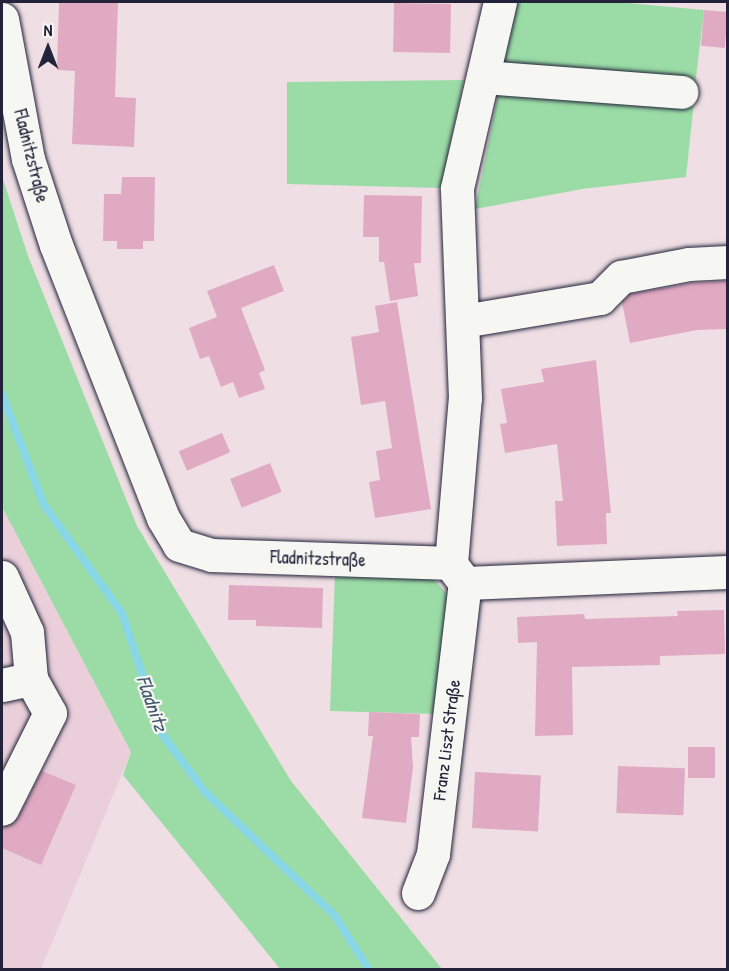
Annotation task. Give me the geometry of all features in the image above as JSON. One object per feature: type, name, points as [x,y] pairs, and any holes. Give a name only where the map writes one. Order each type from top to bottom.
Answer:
[{"type":"street","points":[[500,2],[457,188],[465,398],[458,573],[728,572]]},
{"type":"street","name":"Fladnitzstraße","points":[[2,18],[28,159],[56,245],[163,518],[179,545],[212,555],[458,573]]},
{"type":"street","points":[[483,77],[681,92]]},
{"type":"street","points":[[463,321],[600,298],[621,277],[689,264],[728,262]]},
{"type":"street","name":"Franz Liszt Straße","points":[[418,893],[433,854],[458,573]]},
{"type":"street","points":[[2,577],[27,632],[16,682],[50,713],[2,809]]},
{"type":"shaded area","points":[[2,507],[131,752],[41,969],[2,969]]},
{"type":"green space","points":[[518,2],[617,2],[704,10],[695,86],[508,68],[505,60]]},
{"type":"green space","points":[[464,80],[441,188],[287,184],[287,82]]},
{"type":"green space","points":[[511,87],[694,102],[686,177],[582,189],[475,209],[498,95]]},
{"type":"green space","points":[[2,176],[28,256],[137,526],[291,781],[442,969],[280,969],[123,775],[131,752],[2,507]]},
{"type":"green space","points":[[335,574],[431,576],[448,595],[436,714],[330,711]]},
{"type":"building","points":[[59,2],[118,2],[115,97],[136,98],[134,147],[72,144],[75,71],[57,70]]},
{"type":"building","points":[[394,3],[451,4],[450,53],[393,52]]},
{"type":"building","points":[[704,10],[728,12],[725,48],[701,46]]},
{"type":"building","points":[[122,177],[155,177],[154,241],[143,241],[143,249],[117,249],[117,241],[103,241],[104,194],[121,194]]},
{"type":"building","points":[[364,195],[422,196],[421,263],[414,263],[418,296],[390,301],[384,262],[379,262],[379,237],[363,237]]},
{"type":"building","points":[[274,265],[284,291],[241,308],[265,370],[259,373],[265,389],[239,398],[233,382],[221,387],[209,356],[200,359],[189,328],[217,317],[207,291]]},
{"type":"building","points":[[728,281],[728,329],[697,330],[630,343],[622,302],[630,294],[691,283]]},
{"type":"building","points":[[397,302],[431,509],[375,518],[369,482],[380,480],[376,451],[392,448],[385,401],[361,405],[351,337],[379,332],[375,306]]},
{"type":"building","points":[[596,360],[611,513],[606,513],[607,544],[557,546],[555,501],[563,501],[557,444],[505,453],[500,424],[507,423],[501,389],[544,382],[541,369]]},
{"type":"building","points":[[222,433],[230,452],[187,471],[179,451]]},
{"type":"building","points":[[270,463],[282,492],[242,508],[230,479]]},
{"type":"building","points":[[229,585],[323,588],[322,628],[256,626],[256,620],[228,620]]},
{"type":"building","points":[[724,610],[725,654],[660,656],[660,665],[572,667],[573,735],[535,736],[537,642],[518,643],[517,617],[584,614],[585,619],[678,616],[677,611]]},
{"type":"building","points":[[369,712],[420,714],[419,737],[411,737],[413,767],[406,823],[362,818],[373,736],[368,736]]},
{"type":"building","points":[[688,747],[715,747],[715,778],[688,778]]},
{"type":"building","points":[[618,766],[685,768],[683,815],[616,813]]},
{"type":"building","points":[[42,771],[76,785],[41,865],[2,848],[2,827],[18,818]]},
{"type":"building","points":[[475,772],[541,775],[538,831],[472,828]]},
{"type":"waterway","name":"Fladnitz","points":[[2,394],[44,505],[122,613],[162,734],[205,792],[335,916],[369,970]]}]
